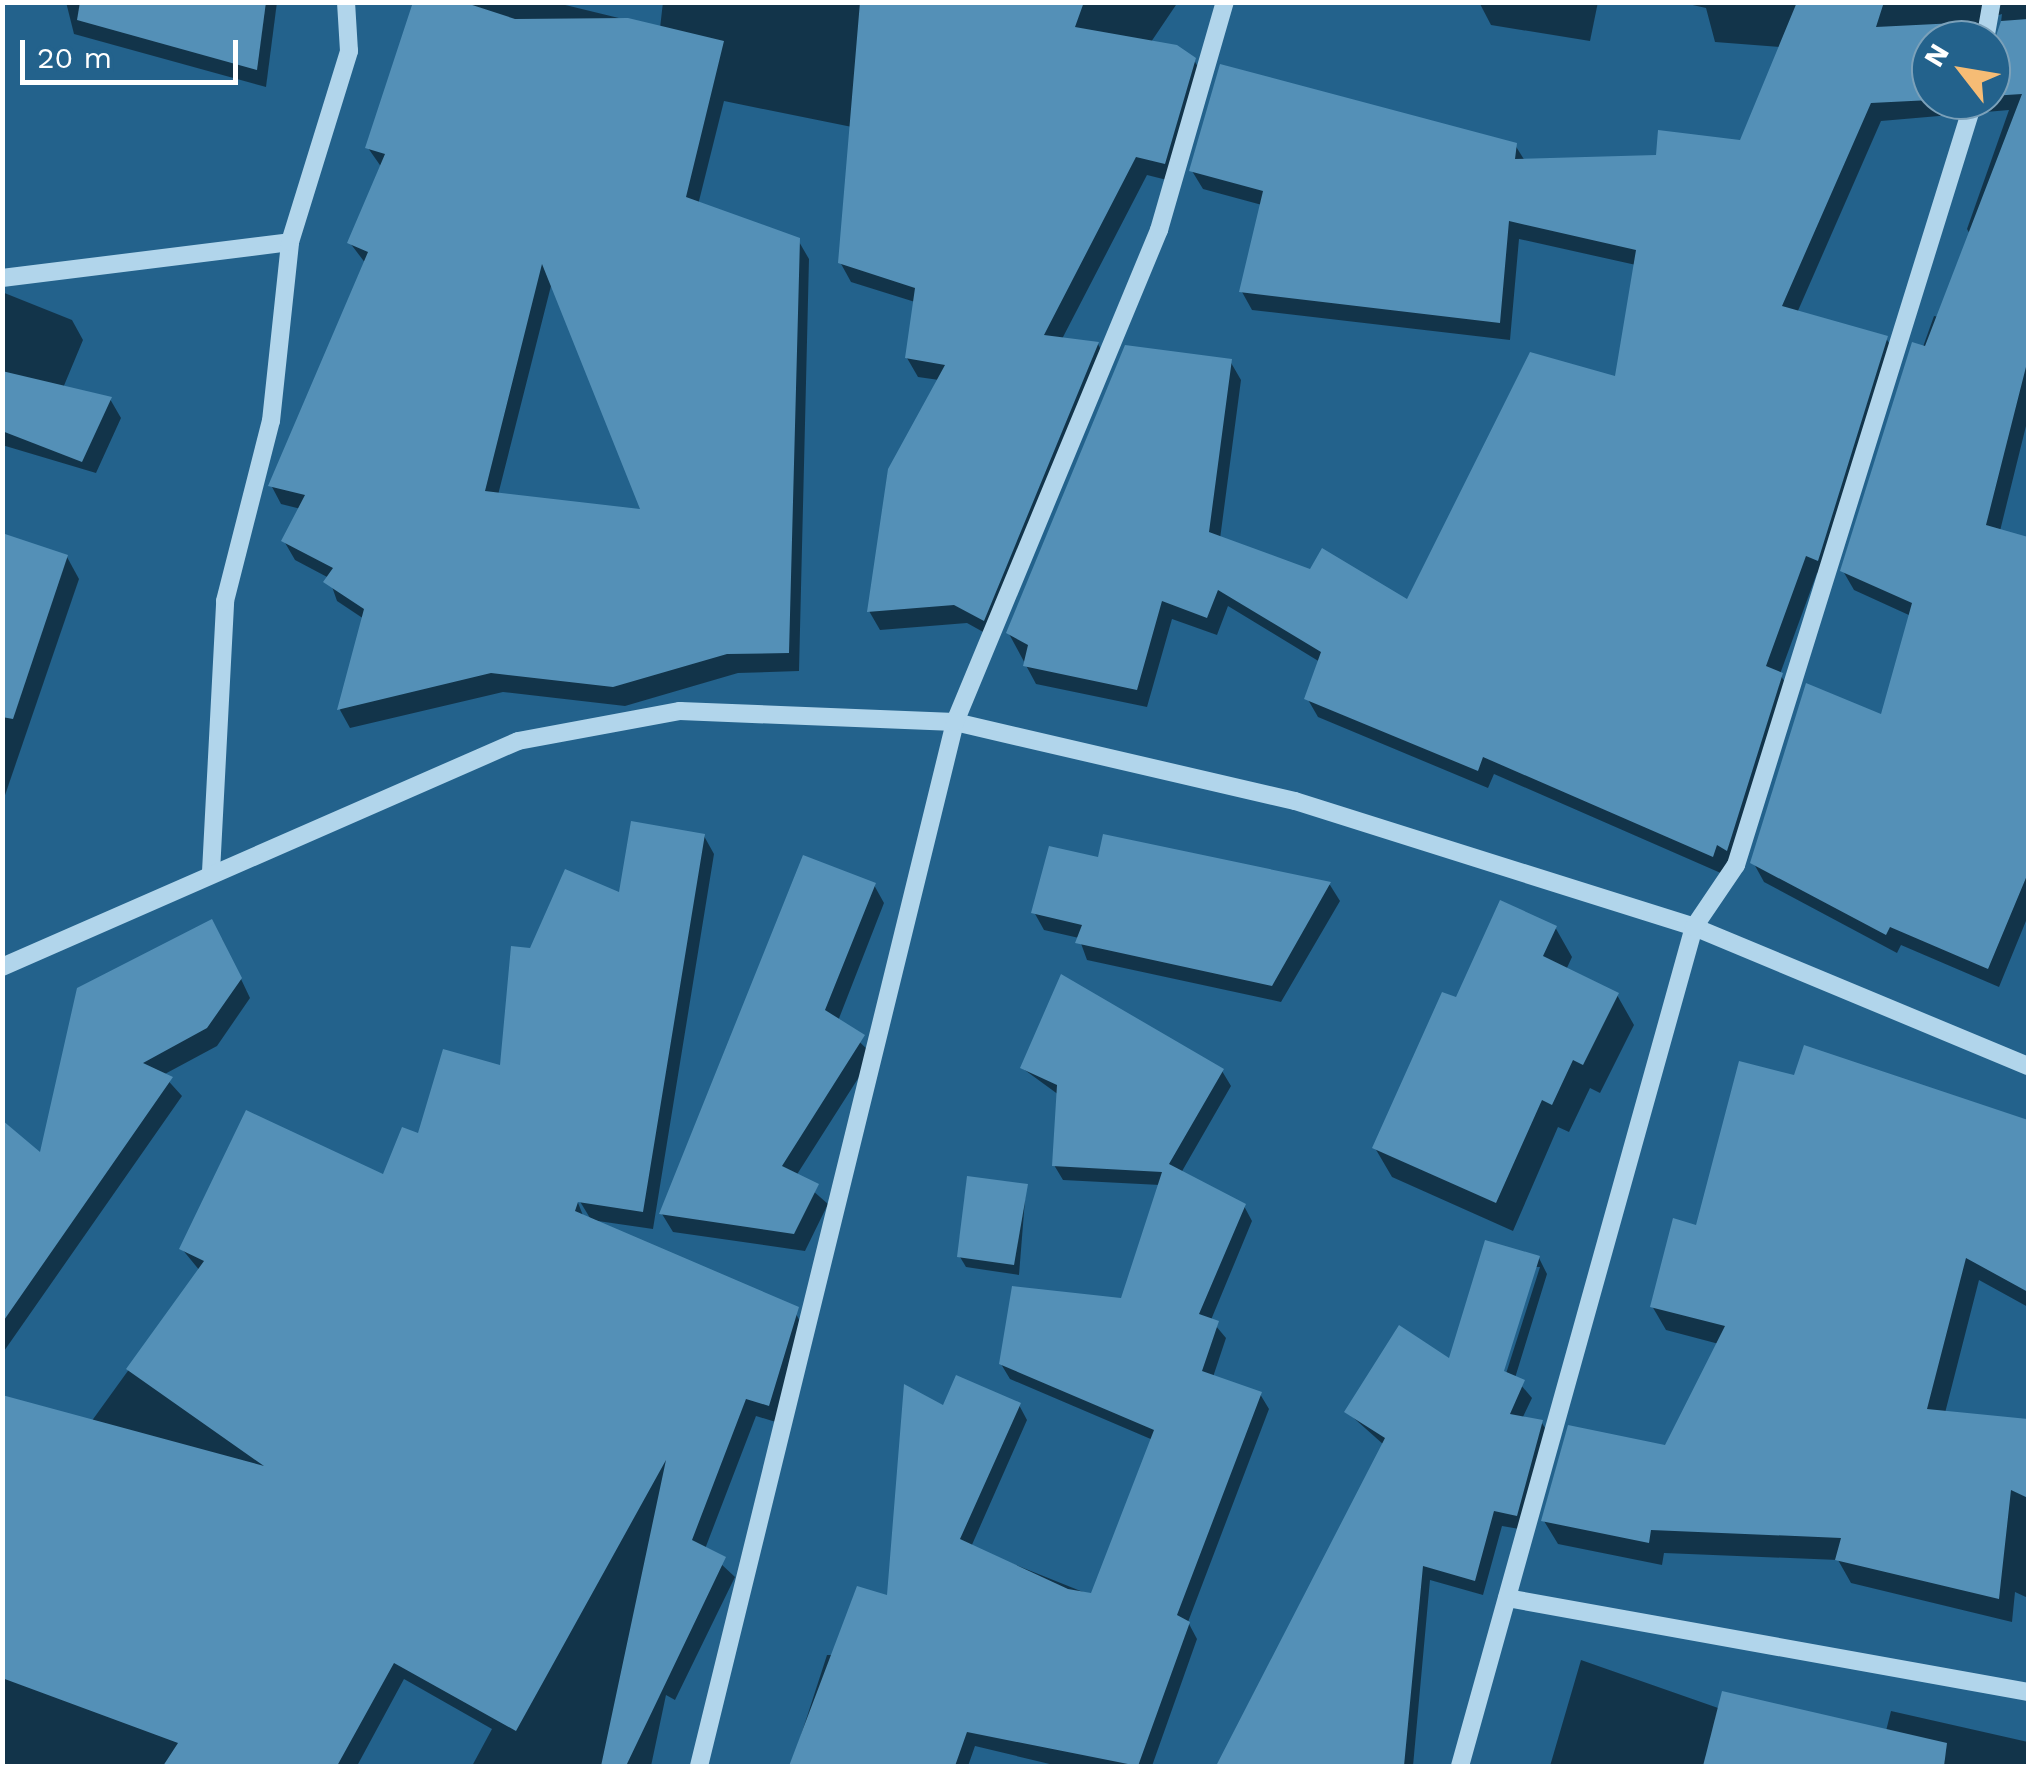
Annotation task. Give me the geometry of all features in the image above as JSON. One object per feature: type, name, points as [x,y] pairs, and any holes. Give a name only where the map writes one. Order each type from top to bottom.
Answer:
[{"type":"street","points":[[211,872],[214,683],[271,422],[290,242],[349,51],[346,2]]},
{"type":"street","points":[[699,1766],[955,722],[1159,230],[1225,2]]},
{"type":"street","points":[[1460,1766],[1694,927],[1736,865],[1968,120]]},
{"type":"street","points":[[2,278],[290,242]]},
{"type":"street","points":[[2,967],[211,872],[518,741],[680,711],[955,722],[1294,801],[1694,927],[2028,1066]]},
{"type":"street","points":[[1507,1598],[2028,1692]]},
{"type":"building","points":[[80,2],[266,2],[257,70],[77,20]]},
{"type":"building","points":[[413,2],[463,2],[515,19],[628,18],[724,41],[686,197],[800,238],[789,653],[727,654],[613,687],[491,673],[337,710],[364,609],[323,582],[333,568],[281,541],[305,495],[268,486],[368,252],[347,243],[385,154],[365,148]],"holes":[[[542,264],[640,509],[485,491]]]},
{"type":"building","points":[[860,2],[1084,2],[1075,27],[1177,45],[1196,58],[1165,164],[1136,157],[1044,335],[1099,342],[984,621],[954,605],[867,612],[888,469],[945,365],[905,358],[915,288],[838,263]]},
{"type":"building","points":[[1797,2],[1884,2],[1876,27],[1911,25],[1911,101],[1871,103],[1782,306],[1888,336],[1818,561],[1806,556],[1766,666],[1783,673],[1727,851],[1717,845],[1713,857],[1483,757],[1478,771],[1304,699],[1321,652],[1218,590],[1207,618],[1162,601],[1137,690],[1023,666],[1028,645],[1006,633],[1125,345],[1232,359],[1209,532],[1310,569],[1322,548],[1407,599],[1530,352],[1615,376],[1636,250],[1509,221],[1500,323],[1239,292],[1263,191],[1189,171],[1220,64],[1517,143],[1515,159],[1656,155],[1658,130],[1740,140]]},
{"type":"building","points":[[2028,19],[2028,359],[1986,525],[2028,537],[2028,873],[1988,969],[1890,927],[1886,935],[1750,863],[1806,683],[1881,714],[1912,603],[1840,571],[1912,342],[1925,346],[2022,94],[2011,95],[2011,20]]},
{"type":"building","points":[[2,371],[112,397],[82,462],[2,431]]},
{"type":"building","points":[[2,533],[68,555],[13,719],[2,717]]},
{"type":"building","points":[[631,821],[705,834],[643,1212],[578,1202],[575,1211],[799,1307],[769,1406],[746,1399],[692,1540],[726,1557],[626,1766],[601,1766],[666,1460],[516,1731],[394,1663],[337,1766],[163,1766],[178,1743],[2,1678],[2,1395],[264,1466],[126,1369],[204,1261],[179,1249],[246,1110],[383,1174],[402,1127],[418,1133],[443,1049],[500,1065],[511,946],[530,948],[565,869],[619,892]]},
{"type":"building","points":[[1103,834],[1331,882],[1272,986],[1075,943],[1082,925],[1031,913],[1049,846],[1098,857]]},
{"type":"building","points":[[803,855],[876,883],[825,1010],[865,1035],[782,1166],[819,1184],[794,1234],[659,1214]]},
{"type":"building","points":[[1500,900],[1557,926],[1543,956],[1619,993],[1583,1065],[1573,1060],[1552,1105],[1542,1100],[1496,1203],[1372,1148],[1442,992],[1456,997]]},
{"type":"building","points":[[212,919],[242,978],[207,1028],[143,1063],[173,1077],[2,1323],[2,1120],[40,1152],[77,988]]},
{"type":"building","points":[[1061,974],[1224,1069],[1169,1164],[1246,1204],[1199,1314],[1219,1321],[1202,1371],[1262,1392],[1177,1615],[1190,1622],[1138,1766],[967,1732],[955,1766],[789,1766],[857,1586],[887,1595],[904,1384],[943,1405],[956,1375],[1021,1403],[960,1539],[1068,1589],[1091,1593],[1154,1430],[999,1364],[1012,1286],[1121,1298],[1162,1172],[1052,1166],[1057,1085],[1020,1068]]},
{"type":"building","points":[[1804,1045],[2028,1120],[2028,1292],[1966,1258],[1927,1409],[2028,1419],[2028,1498],[2011,1490],[1999,1599],[1835,1560],[1841,1538],[1651,1530],[1649,1543],[1541,1521],[1568,1425],[1665,1445],[1725,1326],[1650,1307],[1673,1218],[1696,1225],[1739,1061],[1794,1075]]},
{"type":"building","points":[[967,1176],[1028,1184],[1014,1265],[957,1257]]},
{"type":"building","points":[[1485,1240],[1540,1256],[1504,1371],[1525,1380],[1510,1414],[1543,1420],[1517,1516],[1494,1511],[1475,1581],[1423,1566],[1404,1766],[1216,1766],[1385,1438],[1344,1412],[1399,1325],[1449,1358]]},
{"type":"building","points":[[1722,1691],[1947,1743],[1944,1766],[1703,1766]]}]
